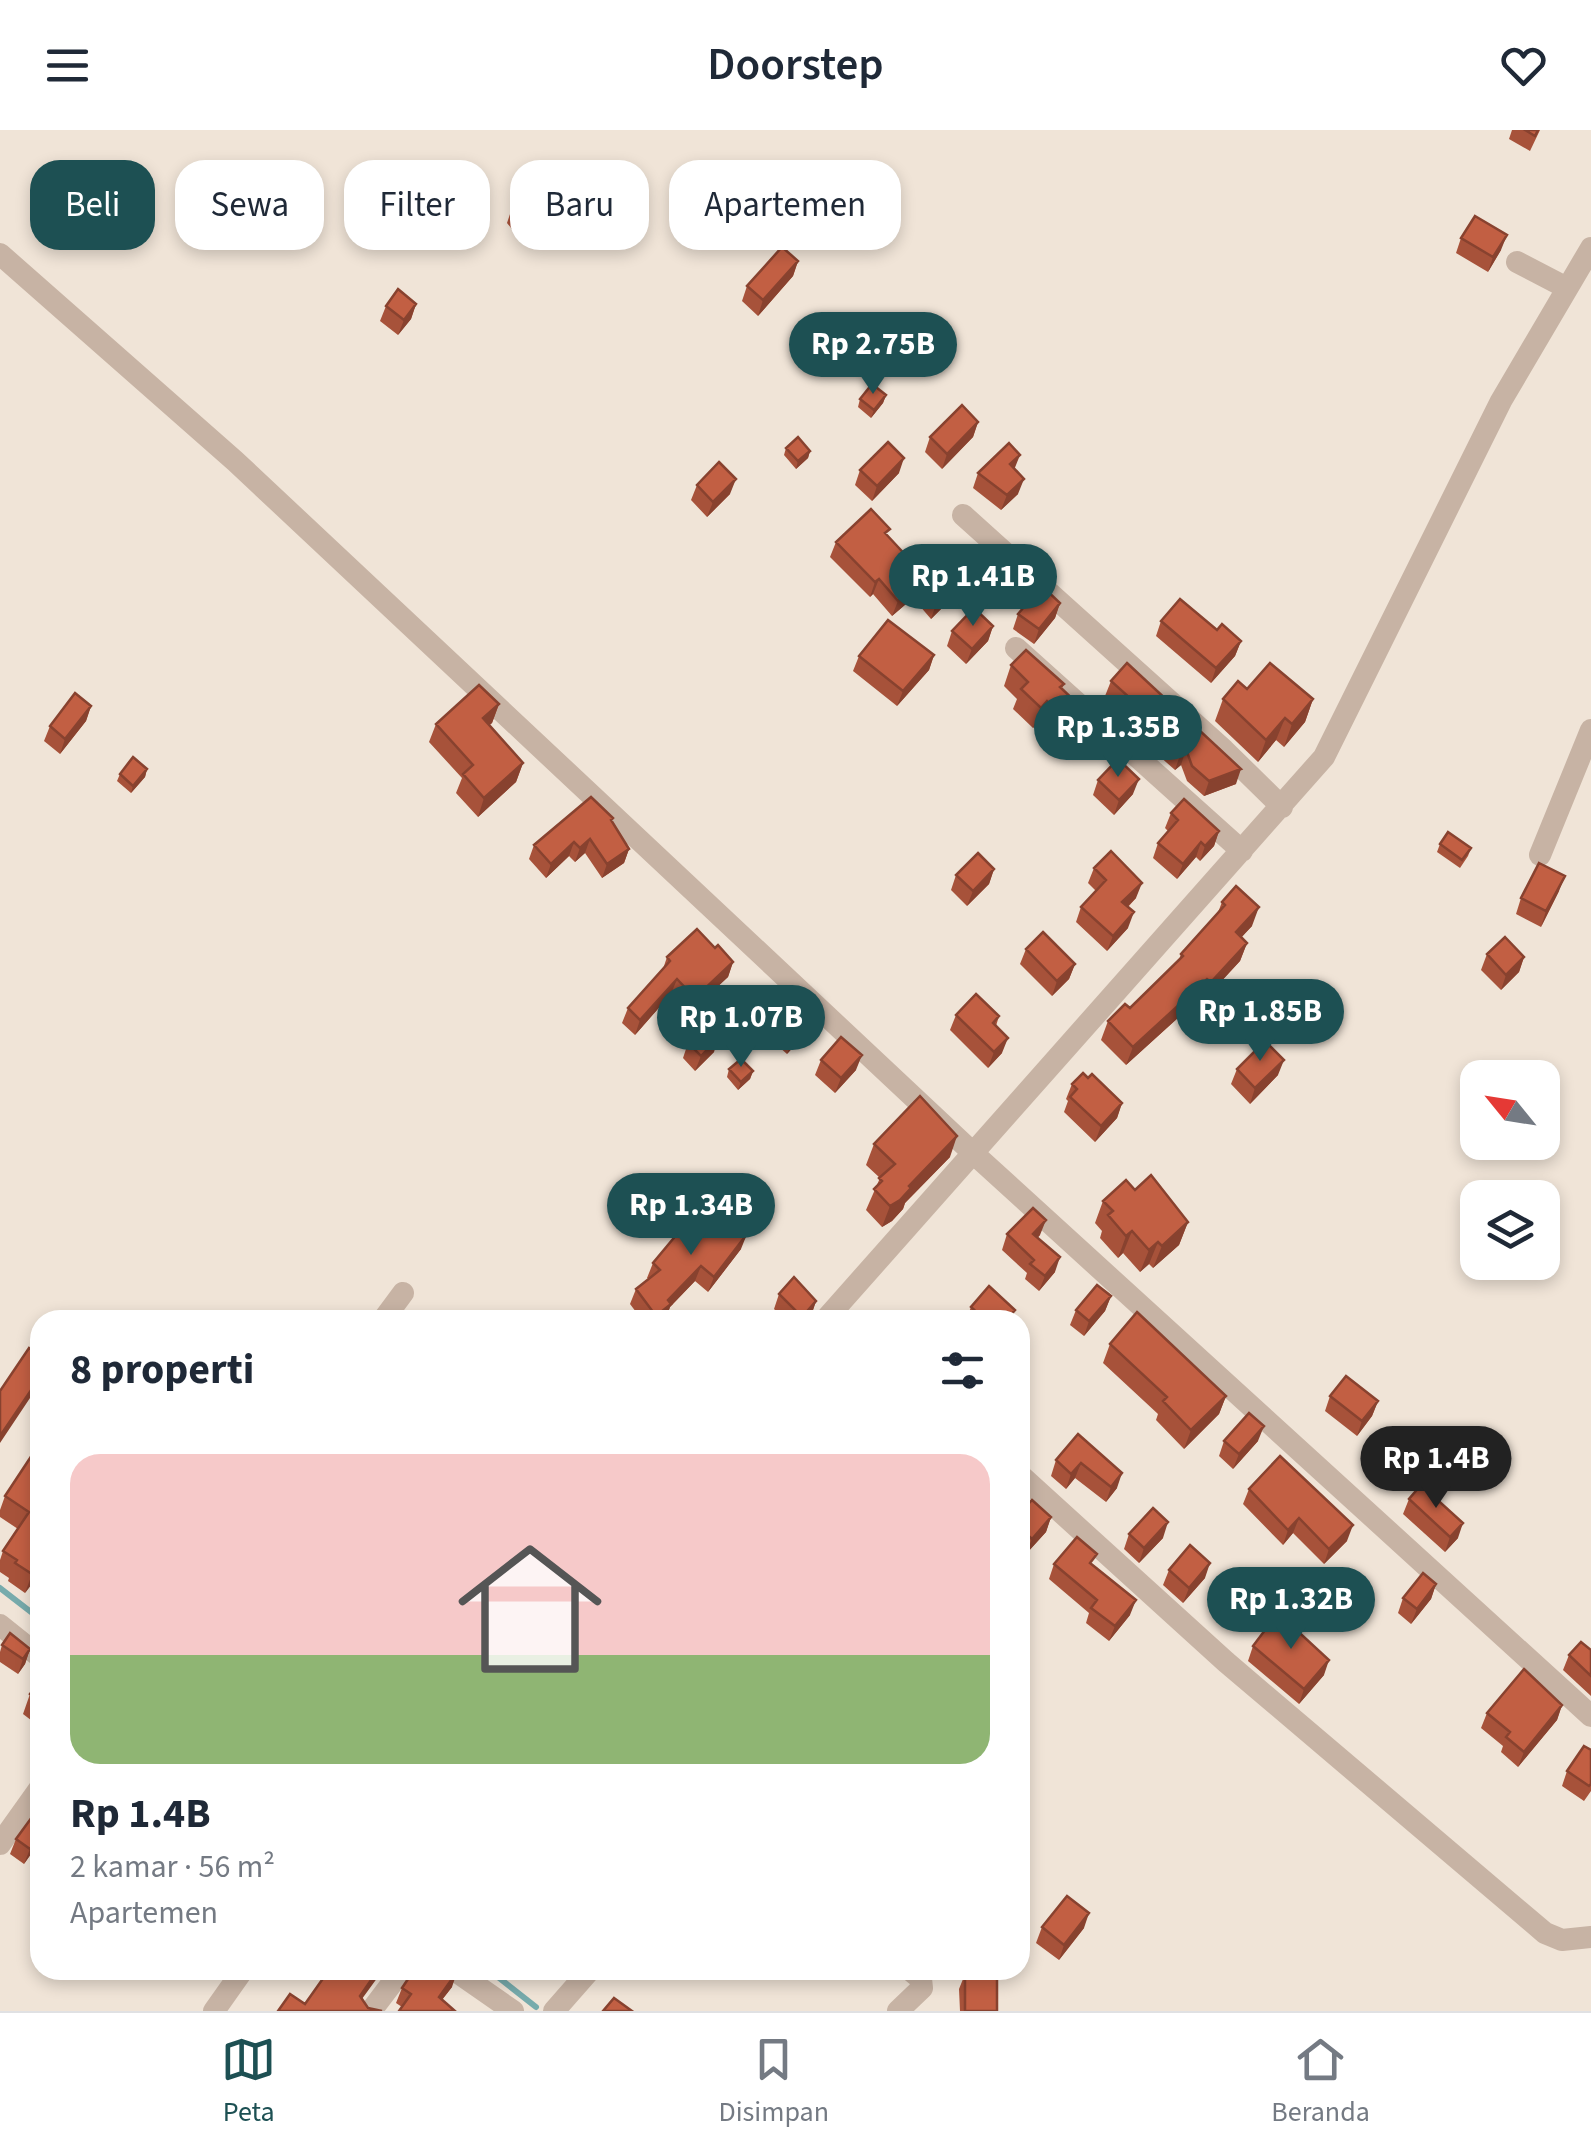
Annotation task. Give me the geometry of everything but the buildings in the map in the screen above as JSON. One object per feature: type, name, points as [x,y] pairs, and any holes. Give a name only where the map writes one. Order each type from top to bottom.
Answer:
[{"type":"street","points":[[834,1310],[1324,758],[1501,401],[1577,285],[1591,248]]},
{"type":"street","points":[[0,254],[235,460],[973,1152],[1591,1716]]},
{"type":"street","points":[[1517,262],[1577,285]]},
{"type":"street","points":[[962,516],[1224,750],[1282,807]]},
{"type":"street","points":[[1016,648],[1242,851]]},
{"type":"street","points":[[1540,855],[1591,730]]},
{"type":"street","points":[[391,1310],[404,1293]]},
{"type":"street","points":[[1030,1484],[1226,1662],[1545,1933],[1562,1940],[1591,1937]]},
{"type":"street","points":[[0,1625],[30,1649]]},
{"type":"street","points":[[0,1844],[30,1802]]},
{"type":"street","points":[[214,2011],[236,1980]]},
{"type":"street","points":[[371,2011],[394,1980]]},
{"type":"street","points":[[468,1980],[513,2011]]},
{"type":"street","points":[[554,2011],[581,1980]]},
{"type":"street","points":[[898,2011],[922,1988],[921,1980]]},
{"type":"waterway","points":[[0,1588],[30,1611]]},
{"type":"waterway","points":[[502,1980],[536,2007]]}]
